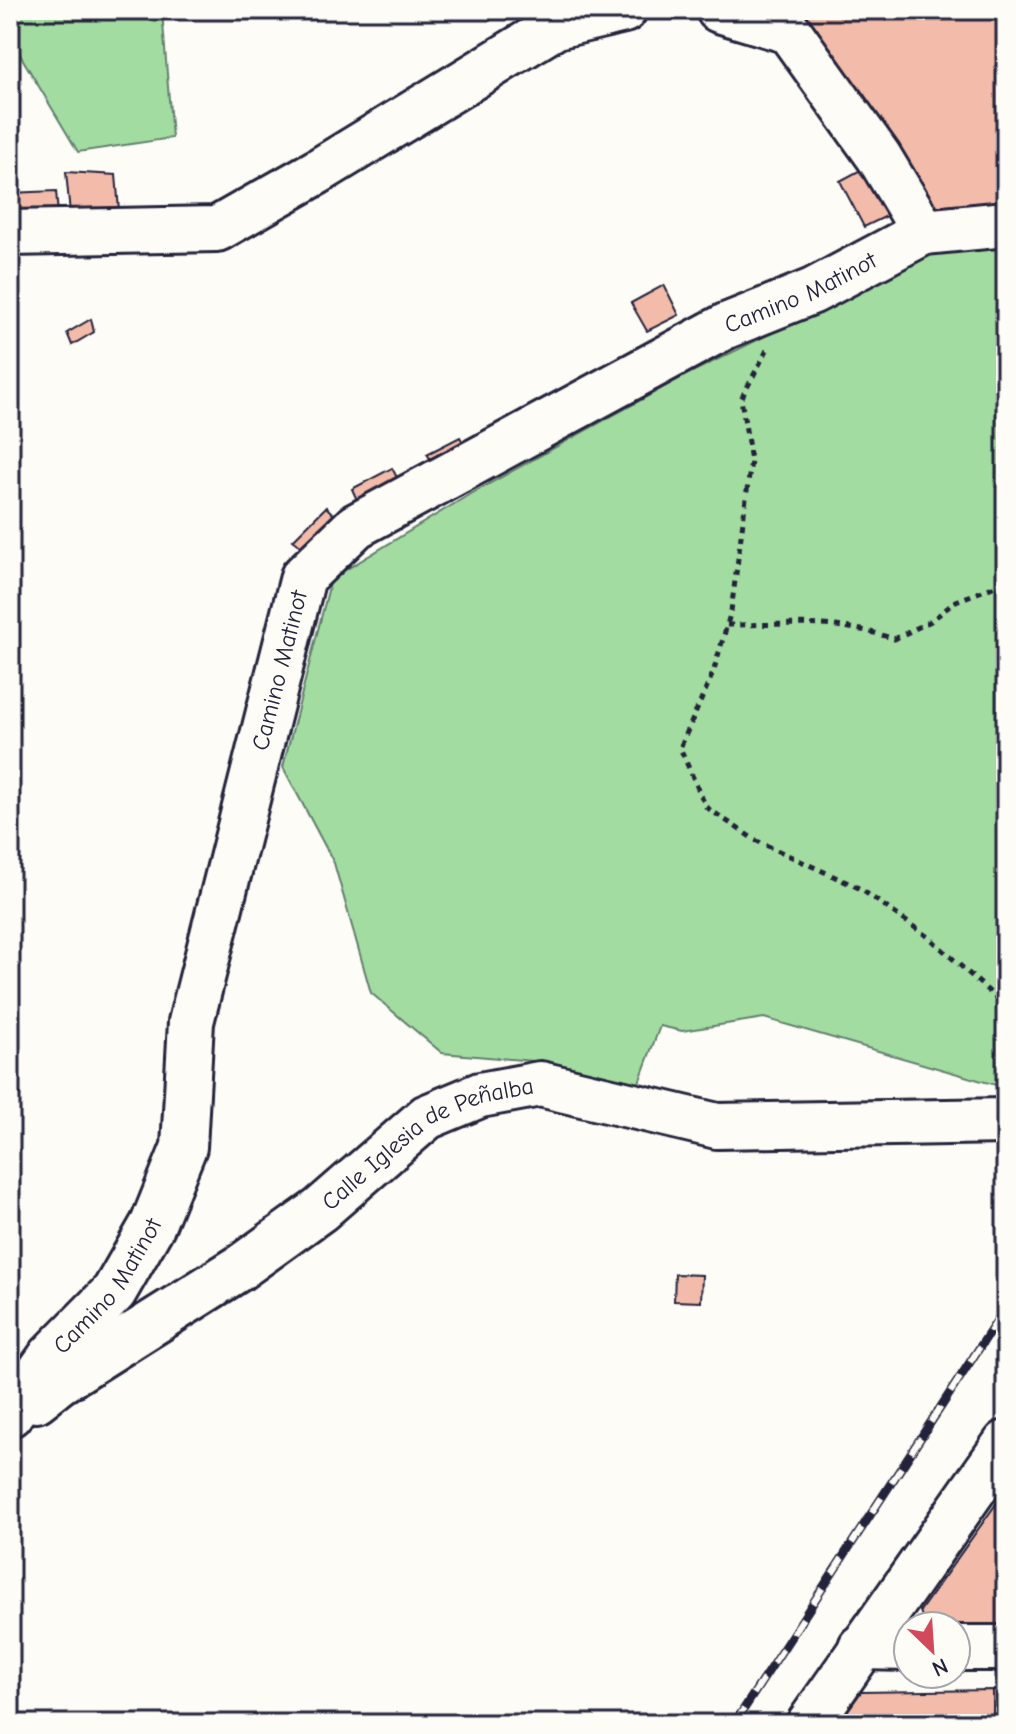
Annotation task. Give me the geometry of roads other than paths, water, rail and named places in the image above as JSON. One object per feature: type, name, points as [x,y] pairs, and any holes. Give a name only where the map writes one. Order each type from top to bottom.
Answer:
[{"type":"street","points":[[10,233],[217,229],[317,172],[556,26],[624,10]]},
{"type":"street","points":[[719,10],[789,31],[879,157],[924,232],[1006,224]]},
{"type":"street","name":"Camino Matinot","points":[[10,1414],[51,1356],[114,1292],[153,1224],[184,1147],[191,1022],[303,577],[356,526],[726,326],[792,299],[924,232]]},
{"type":"street","name":"Calle Iglesia de Peñalba","points":[[10,1420],[59,1382],[238,1269],[309,1218],[427,1117],[480,1095],[540,1084],[717,1126],[1006,1121]]},
{"type":"street","points":[[809,1724],[1006,1443]]},
{"type":"street","points":[[861,1647],[892,1648]]},
{"type":"street","points":[[972,1648],[1006,1648]]},
{"type":"railway","points":[[734,1724],[1006,1307]]}]
